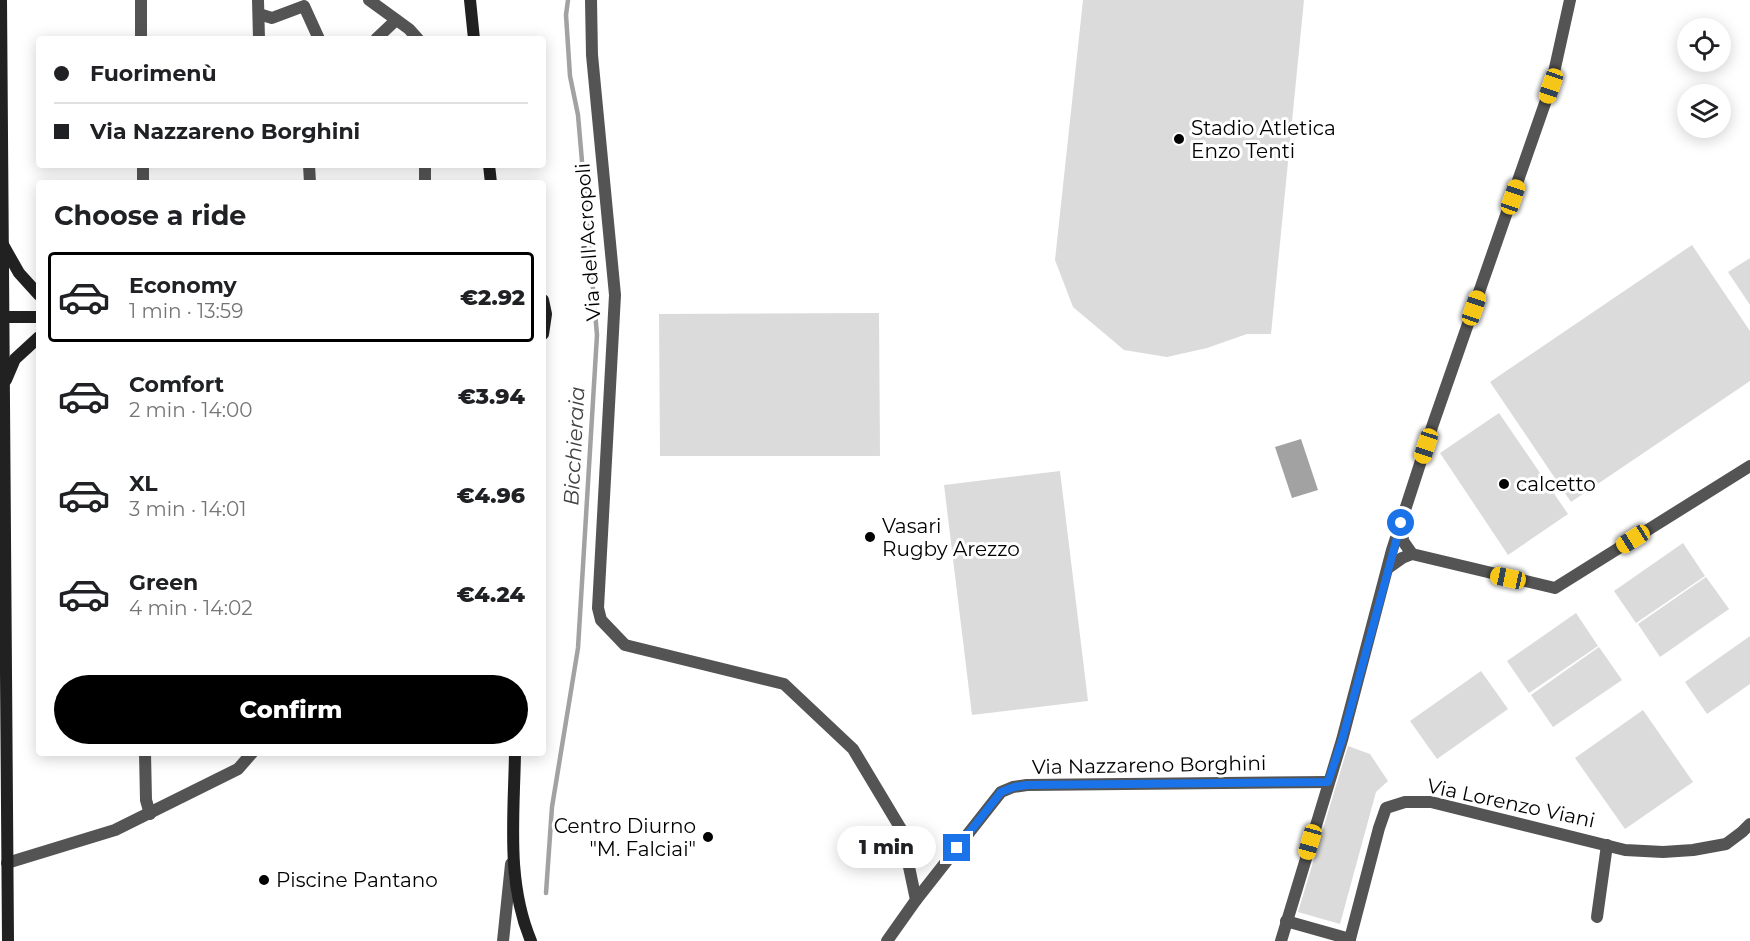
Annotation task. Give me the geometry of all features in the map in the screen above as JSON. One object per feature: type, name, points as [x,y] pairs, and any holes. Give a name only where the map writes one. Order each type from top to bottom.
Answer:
[{"type":"main road","points":[[1,0],[1,317],[4,384],[8,941]]},
{"type":"main road","points":[[470,0],[474,36]]},
{"type":"main road","points":[[2,242],[19,273],[36,292]]},
{"type":"main road","points":[[1,317],[36,317]]},
{"type":"main road","points":[[4,384],[15,359],[36,340]]},
{"type":"main road","points":[[515,756],[513,851],[518,899],[524,925],[531,941]]},
{"type":"street","points":[[141,0],[141,36]]},
{"type":"street","points":[[258,0],[259,36]]},
{"type":"street","points":[[369,0],[415,36]]},
{"type":"street","name":"Via dell'Acropoli","points":[[591,0],[592,55],[615,296],[598,608],[601,620],[625,645],[784,684],[853,749],[901,829],[916,900]]},
{"type":"street","points":[[1281,941],[1342,740],[1392,550],[1432,427],[1551,86],[1570,0]]},
{"type":"street","points":[[259,14],[272,18],[304,6],[319,36]]},
{"type":"street","points":[[379,36],[396,20]]},
{"type":"street","points":[[1388,568],[1412,554],[1555,588],[1750,466]]},
{"type":"street","points":[[1401,523],[1403,541],[1412,554]]},
{"type":"street","points":[[144,756],[146,800],[150,814]]},
{"type":"street","points":[[7,863],[115,830],[238,770],[250,756]]},
{"type":"street","name":"Via Nazzareno Borghini","points":[[916,900],[1001,792],[1014,787],[1328,782]]},
{"type":"street","name":"Via Lorenzo Viani","points":[[1350,940],[1386,808],[1405,802],[1431,802],[1625,850],[1694,850],[1726,844],[1750,824]]},
{"type":"street","name":"Via Lorenzo Viani","points":[[1597,917],[1607,845]]},
{"type":"street","points":[[503,941],[513,851]]},
{"type":"street","points":[[887,941],[916,900]]},
{"type":"street","points":[[1286,921],[1350,940]]},
{"type":"shaded area","name":"Stadio Atletica Enzo Tenti","points":[[1083,0],[1304,0],[1271,334],[1247,334],[1207,348],[1167,357],[1124,350],[1073,307],[1055,260]]},
{"type":"shaded area","points":[[1692,245],[1750,331],[1750,381],[1571,502],[1490,382]]},
{"type":"shaded area","points":[[1750,258],[1750,305],[1728,272]]},
{"type":"shaded area","points":[[879,313],[880,456],[660,456],[659,314]]},
{"type":"shaded area","name":"calcetto","points":[[1499,413],[1568,514],[1508,555],[1440,453]]},
{"type":"shaded area","points":[[1301,439],[1318,490],[1292,498],[1275,447]]},
{"type":"shaded area","points":[[1060,471],[1088,701],[972,715],[944,485]]},
{"type":"shaded area","points":[[1683,543],[1705,576],[1636,623],[1614,591]]},
{"type":"shaded area","points":[[1706,577],[1729,609],[1660,657],[1638,624]]},
{"type":"shaded area","points":[[1576,613],[1598,646],[1529,693],[1507,661]]},
{"type":"shaded area","points":[[1750,636],[1750,684],[1707,714],[1685,682]]},
{"type":"shaded area","points":[[1599,647],[1622,680],[1553,727],[1531,695]]},
{"type":"shaded area","points":[[1481,671],[1508,709],[1437,759],[1410,721]]},
{"type":"shaded area","points":[[1643,710],[1693,782],[1625,829],[1575,758]]},
{"type":"shaded area","points":[[1348,746],[1370,754],[1388,781],[1376,792],[1340,924],[1298,912]]},
{"type":"waterway","name":"Bicchieraia","points":[[546,893],[552,807],[578,648],[597,335],[578,115],[570,76],[566,15],[568,0]]},
{"type":"place","name":"Stadio Atletica Enzo Tenti","points":[[1179,139]]},
{"type":"place","name":"calcetto","points":[[1504,484]]},
{"type":"place","name":"Vasari Rugby Arezzo","points":[[870,537]]},
{"type":"place","name":"Centro Diurno \"M. Falciai\"","points":[[708,837]]},
{"type":"place","name":"Piscine Pantano","points":[[264,880]]},
{"type":"route","points":[[957,848],[1001,792],[1014,787],[1328,782],[1342,740],[1401,523]]}]
